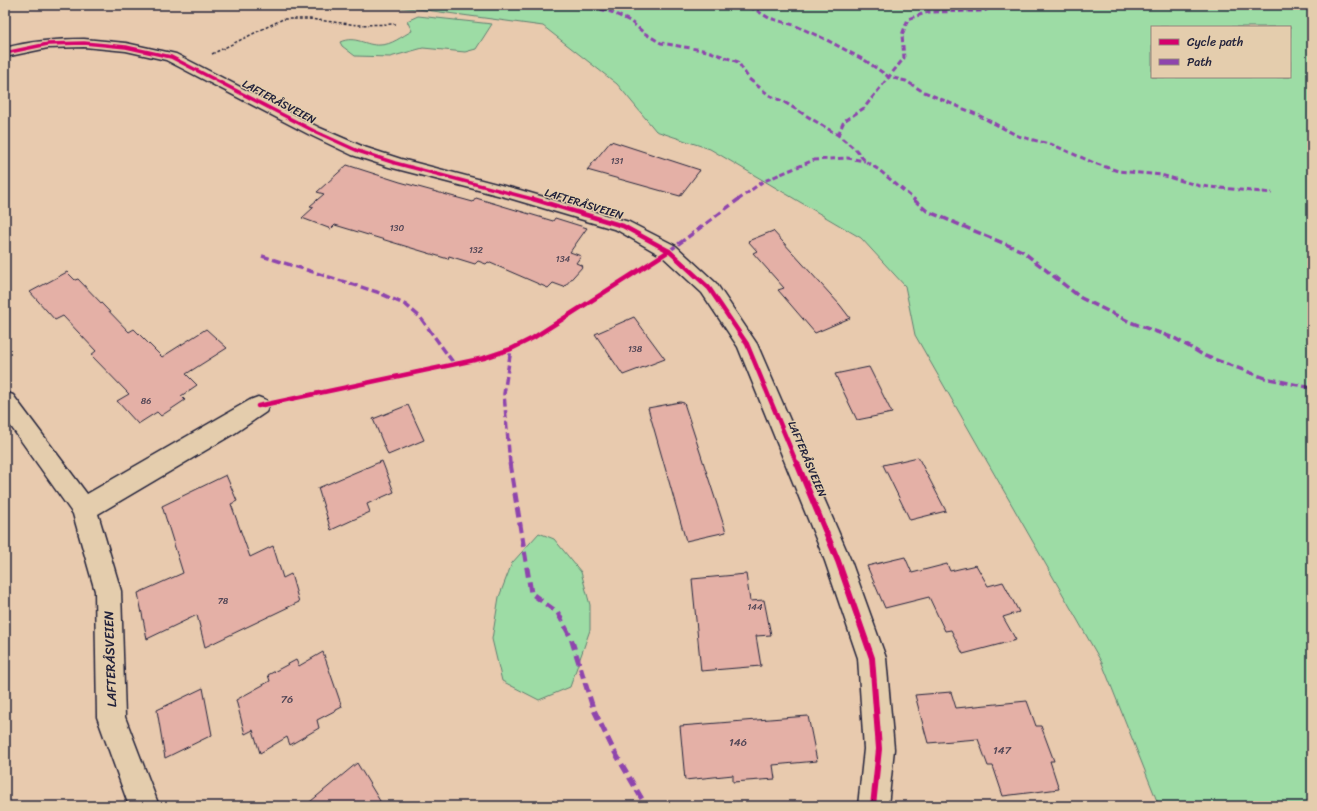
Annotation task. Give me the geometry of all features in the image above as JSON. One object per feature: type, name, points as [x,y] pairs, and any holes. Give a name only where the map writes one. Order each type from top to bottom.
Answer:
[{"type":"street","name":"LAFTERÅSVEIEN","points":[[5,53],[48,44],[84,43],[126,47],[171,57],[314,131],[358,151],[395,163],[514,194],[623,226],[669,251],[709,288],[748,344],[838,561],[872,658],[879,750],[873,806]]},
{"type":"street","name":"LAFTERÅSVEIEN","points":[[5,401],[84,509],[108,590],[111,717],[144,806]]},
{"type":"street","points":[[84,509],[227,426],[258,406]]},
{"type":"path","points":[[191,66],[272,22],[283,19],[309,19],[358,25],[396,24]]},
{"type":"green space","points":[[366,5],[1312,5],[1312,806],[1159,806],[1102,663],[915,335],[905,286],[861,238],[710,149],[656,131],[617,84],[543,26],[418,9]]},
{"type":"green space","points":[[418,16],[492,24],[476,49],[465,52],[423,48],[390,57],[355,56],[342,46],[340,42],[346,40],[356,40],[375,45],[389,44],[412,31],[407,21]]},
{"type":"green space","points":[[539,533],[554,539],[581,572],[590,605],[590,630],[570,687],[539,700],[502,681],[492,639],[499,597],[512,563]]},
{"type":"building","points":[[611,141],[700,170],[680,196],[587,170]]},
{"type":"building","points":[[347,165],[400,182],[473,202],[476,198],[553,221],[555,218],[587,228],[570,252],[581,256],[576,263],[583,266],[564,287],[553,283],[548,288],[488,262],[486,264],[478,261],[475,264],[449,256],[448,259],[335,225],[331,229],[302,218],[314,207],[310,206],[324,194],[317,192]]},
{"type":"building","points":[[773,231],[850,318],[815,333],[778,290],[784,288],[753,253],[757,251],[748,241]]},
{"type":"building","points":[[67,272],[75,280],[78,279],[129,332],[134,329],[162,357],[206,329],[227,348],[186,374],[197,385],[181,396],[185,400],[161,416],[157,412],[138,424],[117,401],[129,394],[91,355],[96,351],[63,316],[55,320],[30,292]]},
{"type":"building","points":[[634,317],[665,359],[623,375],[595,334]]},
{"type":"building","points":[[869,367],[892,413],[857,420],[835,374]]},
{"type":"building","points":[[680,402],[684,403],[726,532],[686,541],[648,408]]},
{"type":"building","points":[[408,405],[424,440],[388,455],[373,419]]},
{"type":"building","points":[[918,457],[946,511],[910,520],[883,465]]},
{"type":"building","points":[[382,461],[394,492],[367,504],[370,512],[331,530],[318,488]]},
{"type":"building","points":[[226,475],[237,501],[231,504],[250,557],[273,546],[283,578],[291,574],[299,602],[205,647],[197,615],[147,639],[138,593],[183,573],[162,506]]},
{"type":"building","points":[[905,557],[912,573],[947,564],[950,571],[976,565],[988,586],[1003,582],[1019,612],[1003,617],[1016,640],[963,654],[951,630],[945,631],[929,597],[885,608],[867,566]]},
{"type":"building","points":[[746,574],[750,601],[764,600],[771,635],[756,636],[761,666],[701,671],[692,579]]},
{"type":"building","points":[[323,652],[342,707],[317,720],[319,728],[290,745],[287,737],[260,753],[253,730],[245,734],[236,700],[270,681],[268,675],[296,660],[299,666]]},
{"type":"building","points":[[203,688],[212,735],[165,758],[157,710]]},
{"type":"building","points":[[951,692],[956,708],[1027,701],[1036,726],[1041,726],[1054,761],[1050,761],[1059,789],[1003,796],[993,766],[988,766],[978,739],[928,743],[915,695]]},
{"type":"building","points":[[808,716],[817,761],[773,765],[775,779],[733,782],[733,775],[685,780],[680,726]]},
{"type":"building","points":[[357,763],[383,806],[305,806]]},
{"type":"marked path","points":[[584,5],[611,12],[630,21],[644,33],[661,43],[708,51],[738,62],[749,79],[769,95],[784,102],[838,135],[856,150],[865,161],[879,170],[927,211],[1022,251],[1081,298],[1130,322],[1176,339],[1205,356],[1265,378],[1312,388]]},
{"type":"marked path","points":[[741,5],[754,9],[769,18],[794,25],[825,39],[866,61],[889,77],[906,81],[922,91],[978,115],[1018,136],[1053,145],[1094,163],[1118,171],[1161,175],[1200,186],[1220,189],[1245,189],[1272,193]]},
{"type":"marked path","points":[[838,135],[844,121],[864,108],[904,58],[902,35],[908,19],[928,12],[984,11],[995,5]]},
{"type":"marked path","points":[[669,251],[704,227],[762,182],[814,160],[847,158],[865,161]]},
{"type":"marked path","points":[[262,256],[377,292],[406,305],[420,317],[455,365]]},
{"type":"marked path","points":[[511,349],[504,394],[507,444],[531,593],[558,613],[571,638],[593,708],[613,749],[646,806]]},
{"type":"cycle path","points":[[5,53],[48,44],[84,43],[126,47],[171,57],[314,131],[358,151],[395,163],[514,194],[623,226],[669,251],[709,288],[747,344],[838,561],[872,658],[879,749],[873,806]]},
{"type":"cycle path","points":[[258,406],[484,358],[511,349],[533,338],[669,251]]}]
